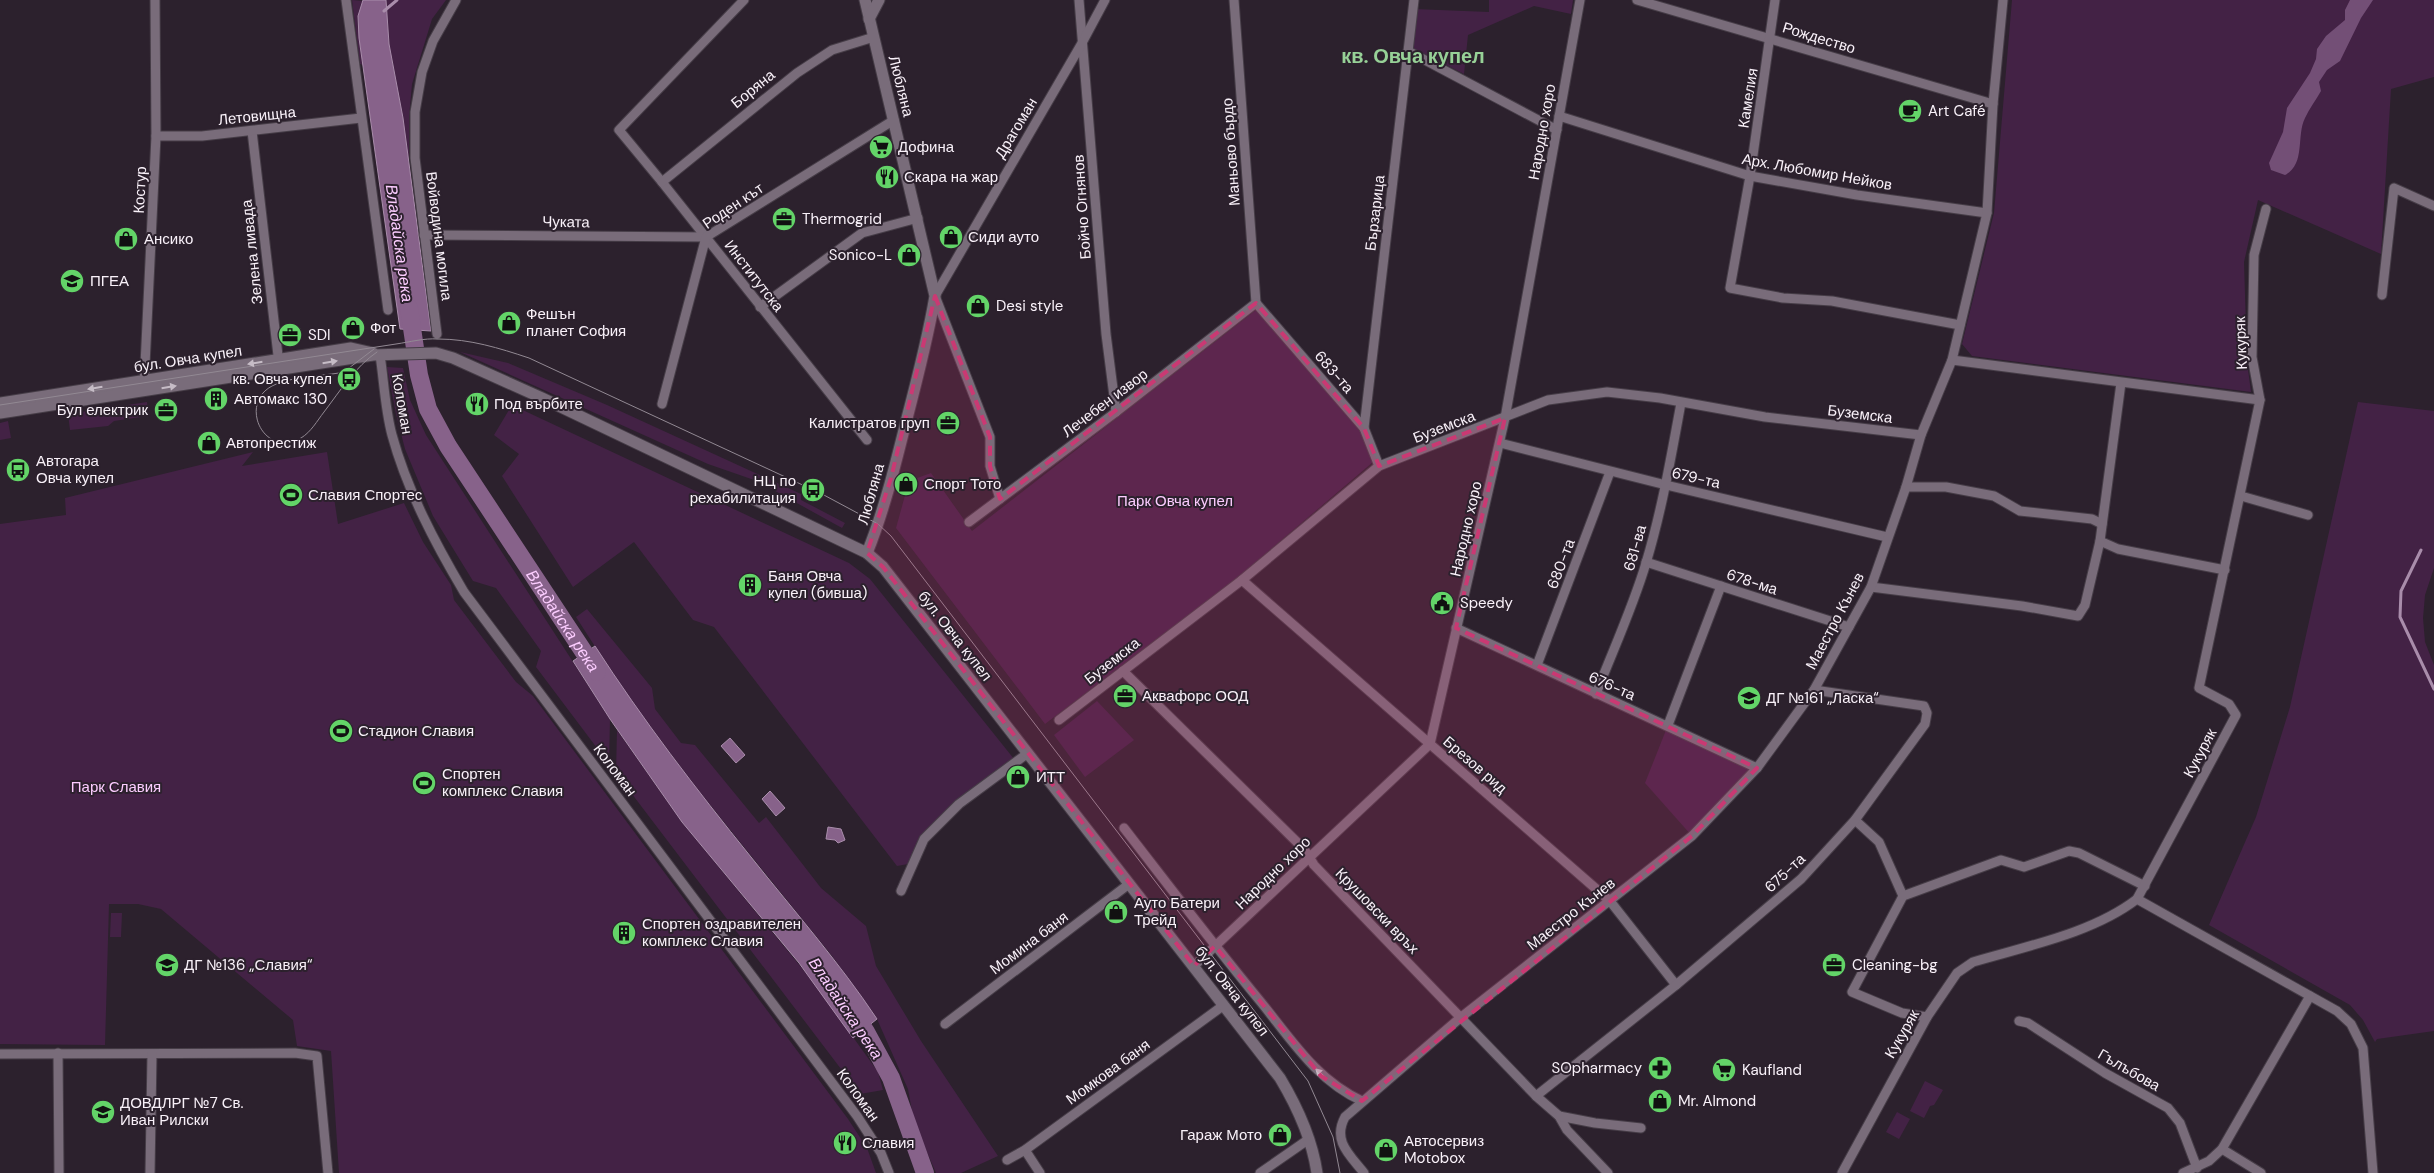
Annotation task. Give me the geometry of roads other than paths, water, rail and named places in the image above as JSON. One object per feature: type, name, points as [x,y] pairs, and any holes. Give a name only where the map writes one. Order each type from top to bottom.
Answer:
[{"type":"main road","points":[[869,18],[879,0]]},
{"type":"main road","name":"Любляна","points":[[867,2],[869,18],[935,296],[930,328],[892,478],[867,553]]},
{"type":"main road","name":"бул. Овча купел","points":[[0,403],[144,386],[279,365],[380,355],[436,354],[453,358],[525,390],[867,553],[882,568],[1028,753],[1280,1078],[1298,1108],[1309,1139],[1317,1173]]},
{"type":"main road","name":"бул. Овча купел","points":[[0,414],[144,386]]},
{"type":"street","name":"Костур","points":[[144,386],[156,136],[155,0]]},
{"type":"street","points":[[346,0],[388,310]]},
{"type":"street","name":"Войводина могила","points":[[437,334],[415,158],[415,112],[422,72],[433,41],[456,0]]},
{"type":"street","name":"Институтска","points":[[744,0],[619,130],[867,440]]},
{"type":"street","name":"Бойчо Огнянов","points":[[1079,0],[1106,334],[1116,412]]},
{"type":"street","name":"Драгоман","points":[[935,296],[1105,0]]},
{"type":"street","name":"Маньово бърдо","points":[[1234,0],[1256,303]]},
{"type":"street","name":"Бързарица","points":[[1364,428],[1414,0]]},
{"type":"street","name":"Народно хоро","points":[[1194,966],[1430,744],[1506,418],[1580,0]]},
{"type":"street","name":"Рождество","points":[[1637,0],[1993,104]]},
{"type":"street","name":"Камелия","points":[[1775,0],[1750,176],[1730,288],[1783,298],[1832,301],[1960,325]]},
{"type":"street","name":"Маестро Кънев","points":[[1364,1173],[1346,1150],[1339,1136],[1340,1125],[1345,1117],[1460,1018],[1692,836],[1758,768],[1814,690],[1871,587],[1906,487],[1921,435],[1952,360],[1987,212],[1993,104],[2003,0]]},
{"type":"street","name":"Боряна","points":[[662,182],[797,73],[832,50],[874,37]]},
{"type":"street","points":[[1408,51],[1557,130]]},
{"type":"street","name":"Арх. Любомир Нейков","points":[[1559,116],[1750,176],[1857,195],[1987,212]]},
{"type":"street","name":"Летовищна","points":[[156,136],[202,136],[361,118]]},
{"type":"street","name":"Роден кът","points":[[662,404],[706,237],[894,120]]},
{"type":"street","name":"Зелена ливада","points":[[252,131],[279,365]]},
{"type":"street","points":[[2382,295],[2394,188],[2434,206]]},
{"type":"street","name":"Кукуряк","points":[[1842,1173],[1927,1017],[1958,973],[1973,962],[2088,926],[2120,912],[2137,898],[2236,715],[2229,704],[2199,688],[2260,400],[2252,358],[2254,255],[2266,209]]},
{"type":"street","points":[[760,307],[862,233],[918,218]]},
{"type":"street","name":"Чуката","points":[[424,235],[706,237]]},
{"type":"street","name":"Любляна","points":[[935,296],[990,436],[990,466],[1000,499]]},
{"type":"street","name":"Лечебен извор","points":[[968,522],[1116,412],[1256,303]]},
{"type":"street","name":"683-та","points":[[1256,303],[1364,428],[1379,466]]},
{"type":"street","name":"Коломан","points":[[380,355],[392,434],[415,499],[464,592],[857,1116],[881,1153],[889,1173]]},
{"type":"street","points":[[1952,360],[2260,400]]},
{"type":"street","points":[[1871,587],[2022,606],[2078,616],[2086,598],[2100,541],[2120,383]]},
{"type":"street","name":"Буземска","points":[[1059,720],[1242,580],[1379,466],[1548,400],[1607,392],[1660,398],[1765,417],[1921,435]]},
{"type":"street","name":"681-ва","points":[[1596,694],[1631,607],[1646,562],[1666,486],[1682,403]]},
{"type":"street","name":"679-та","points":[[1500,443],[1666,486],[1887,537]]},
{"type":"street","name":"680-та","points":[[1537,665],[1610,472]]},
{"type":"street","points":[[1906,487],[1946,487],[1994,496],[2020,511],[2092,519],[2102,524]]},
{"type":"street","points":[[2241,496],[2308,515]]},
{"type":"street","points":[[2100,541],[2118,549],[2225,570]]},
{"type":"street","name":"678-ма","points":[[1646,562],[1849,627]]},
{"type":"street","name":"Брезов рид","points":[[1242,580],[1610,901],[1676,985]]},
{"type":"street","points":[[1668,725],[1721,586]]},
{"type":"street","name":"676-та","points":[[1456,628],[1758,768]]},
{"type":"street","name":"Крушовски връх","points":[[1123,671],[1304,849],[1314,864],[1460,1018],[1536,1096],[1559,1116],[1567,1130],[1608,1173]]},
{"type":"street","name":"675-та","points":[[1536,1096],[1676,985],[1801,879],[1855,820],[1924,724],[1927,713],[1924,706],[1814,690]]},
{"type":"street","points":[[901,891],[924,839],[959,804],[1028,753]]},
{"type":"street","points":[[1855,820],[1879,842],[1903,896]]},
{"type":"street","points":[[1124,828],[1215,947],[1321,1076],[1344,1093],[1362,1101]]},
{"type":"street","points":[[1927,1017],[1902,1012],[1852,992],[1903,896],[2001,860],[2027,867],[2069,851],[2079,853],[2145,886]]},
{"type":"street","name":"Момина баня","points":[[945,1024],[1129,884]]},
{"type":"street","points":[[2137,898],[2337,1011],[2351,1024],[2363,1048],[2374,1173]]},
{"type":"street","points":[[2183,1173],[2197,1168],[2222,1149],[2310,996]]},
{"type":"street","name":"Момкова баня","points":[[1007,1160],[1024,1150],[1224,1005]]},
{"type":"street","name":"Гълъбова","points":[[2019,1021],[2028,1023],[2113,1077],[2168,1108],[2180,1123],[2197,1168]]},
{"type":"street","points":[[0,1054],[295,1053],[317,1056],[328,1173]]},
{"type":"street","points":[[58,1054],[59,1173]]},
{"type":"street","points":[[150,1173],[152,1054]]},
{"type":"street","points":[[1559,1116],[1595,1124],[1642,1128]]},
{"type":"street","points":[[1260,1173],[1309,1139]]},
{"type":"street","points":[[2222,1149],[2261,1173]]},
{"type":"street","points":[[1024,1150],[1040,1173]]},
{"type":"water","points":[[363,0],[386,0],[389,44],[403,118],[431,331],[400,329],[359,38],[358,16]]},
{"type":"water","points":[[595,646],[631,700],[670,753],[730,831],[832,957],[877,1019],[853,1038],[799,963],[682,822],[610,719],[573,661]]},
{"type":"water","points":[[730,738],[745,755],[736,763],[721,746]]},
{"type":"water","points":[[770,791],[785,808],[776,816],[762,799]]},
{"type":"water","points":[[828,827],[841,829],[845,840],[838,843],[835,840],[826,839]]},
{"type":"waterway","points":[[384,11],[397,0]]},
{"type":"waterway","name":"Владайска река","points":[[409,308],[419,375],[428,409],[448,446],[597,672]]},
{"type":"waterway","points":[[2421,550],[2401,591],[2400,617],[2434,689]]},
{"type":"waterway","name":"Владайска река","points":[[852,1011],[866,1032],[891,1078],[925,1173]]},
{"type":"tram line","points":[[0,405],[422,340],[450,339],[473,342],[529,358],[822,494],[878,524],[891,536],[1308,1081],[1333,1137],[1340,1173]]},
{"type":"tram line","points":[[374,349],[349,368],[339,373],[295,379],[272,386],[262,394],[257,405],[256,416],[260,427],[267,436],[276,441],[288,443],[301,438],[314,426],[355,372],[377,352]]},
{"type":"place","name":"Art Café","points":[[1910,111]]},
{"type":"place","name":"Дофина","points":[[881,147]]},
{"type":"place","name":"Скара на жар","points":[[887,177]]},
{"type":"place","name":"Thermogrid","points":[[784,219]]},
{"type":"place","name":"Сиди ауто","points":[[951,237]]},
{"type":"place","name":"Ансико","points":[[126,239]]},
{"type":"place","name":"Sonico-L","points":[[909,255]]},
{"type":"place","name":"ПГЕА","points":[[72,281]]},
{"type":"place","name":"Desi style","points":[[978,306]]},
{"type":"place","name":"Фешън планет София","points":[[509,323]]},
{"type":"place","name":"Фот","points":[[353,328]]},
{"type":"place","name":"SDI","points":[[290,335]]},
{"type":"place","name":"кв. Овча купел","points":[[349,379]]},
{"type":"place","name":"Автомакс 130","points":[[216,399]]},
{"type":"place","name":"Под върбите","points":[[477,404]]},
{"type":"place","name":"Бул електрик","points":[[166,410]]},
{"type":"place","name":"Калистратов груп","points":[[948,423]]},
{"type":"place","name":"Автопрестиж","points":[[209,443]]},
{"type":"place","name":"Автогара Овча купел","points":[[18,470]]},
{"type":"place","name":"Спорт Тото","points":[[906,484]]},
{"type":"place","name":"НЦ по рехабилитация","points":[[813,490]]},
{"type":"place","name":"Славия Спортес","points":[[291,495]]},
{"type":"place","name":"Баня Овча купел (бивша)","points":[[750,585]]},
{"type":"place","name":"Speedy","points":[[1442,603]]},
{"type":"place","name":"Аквафорс ООД","points":[[1125,696]]},
{"type":"place","name":"ДГ №161 „Ласка“","points":[[1749,698]]},
{"type":"place","name":"Стадион Славия","points":[[341,731]]},
{"type":"place","name":"ИТТ","points":[[1018,777]]},
{"type":"place","name":"Спортен комплекс Славия","points":[[424,783]]},
{"type":"place","name":"Ауто Батери Трейд","points":[[1116,912]]},
{"type":"place","name":"Спортен оздравителен комплекс Славия","points":[[624,933]]},
{"type":"place","name":"ДГ №136 „Славия“","points":[[167,965]]},
{"type":"place","name":"Cleaning-bg","points":[[1834,965]]},
{"type":"place","name":"SOpharmacy","points":[[1660,1068]]},
{"type":"place","name":"Kaufland","points":[[1724,1070]]},
{"type":"place","name":"Mr. Almond","points":[[1660,1101]]},
{"type":"place","name":"ДОВДЛРГ №7 Св. Иван Рилски","points":[[103,1112]]},
{"type":"place","name":"Гараж Мото","points":[[1280,1135]]},
{"type":"place","name":"Славия","points":[[845,1143]]},
{"type":"place","name":"Автосервиз Motobox","points":[[1386,1150]]},
{"type":"district","name":"кв. Овча купел","points":[[1413,56]]},
{"type":"park label","name":"Парк Овча купел","points":[[1175,501]]},
{"type":"park label","name":"Парк Славия","points":[[116,787]]}]
